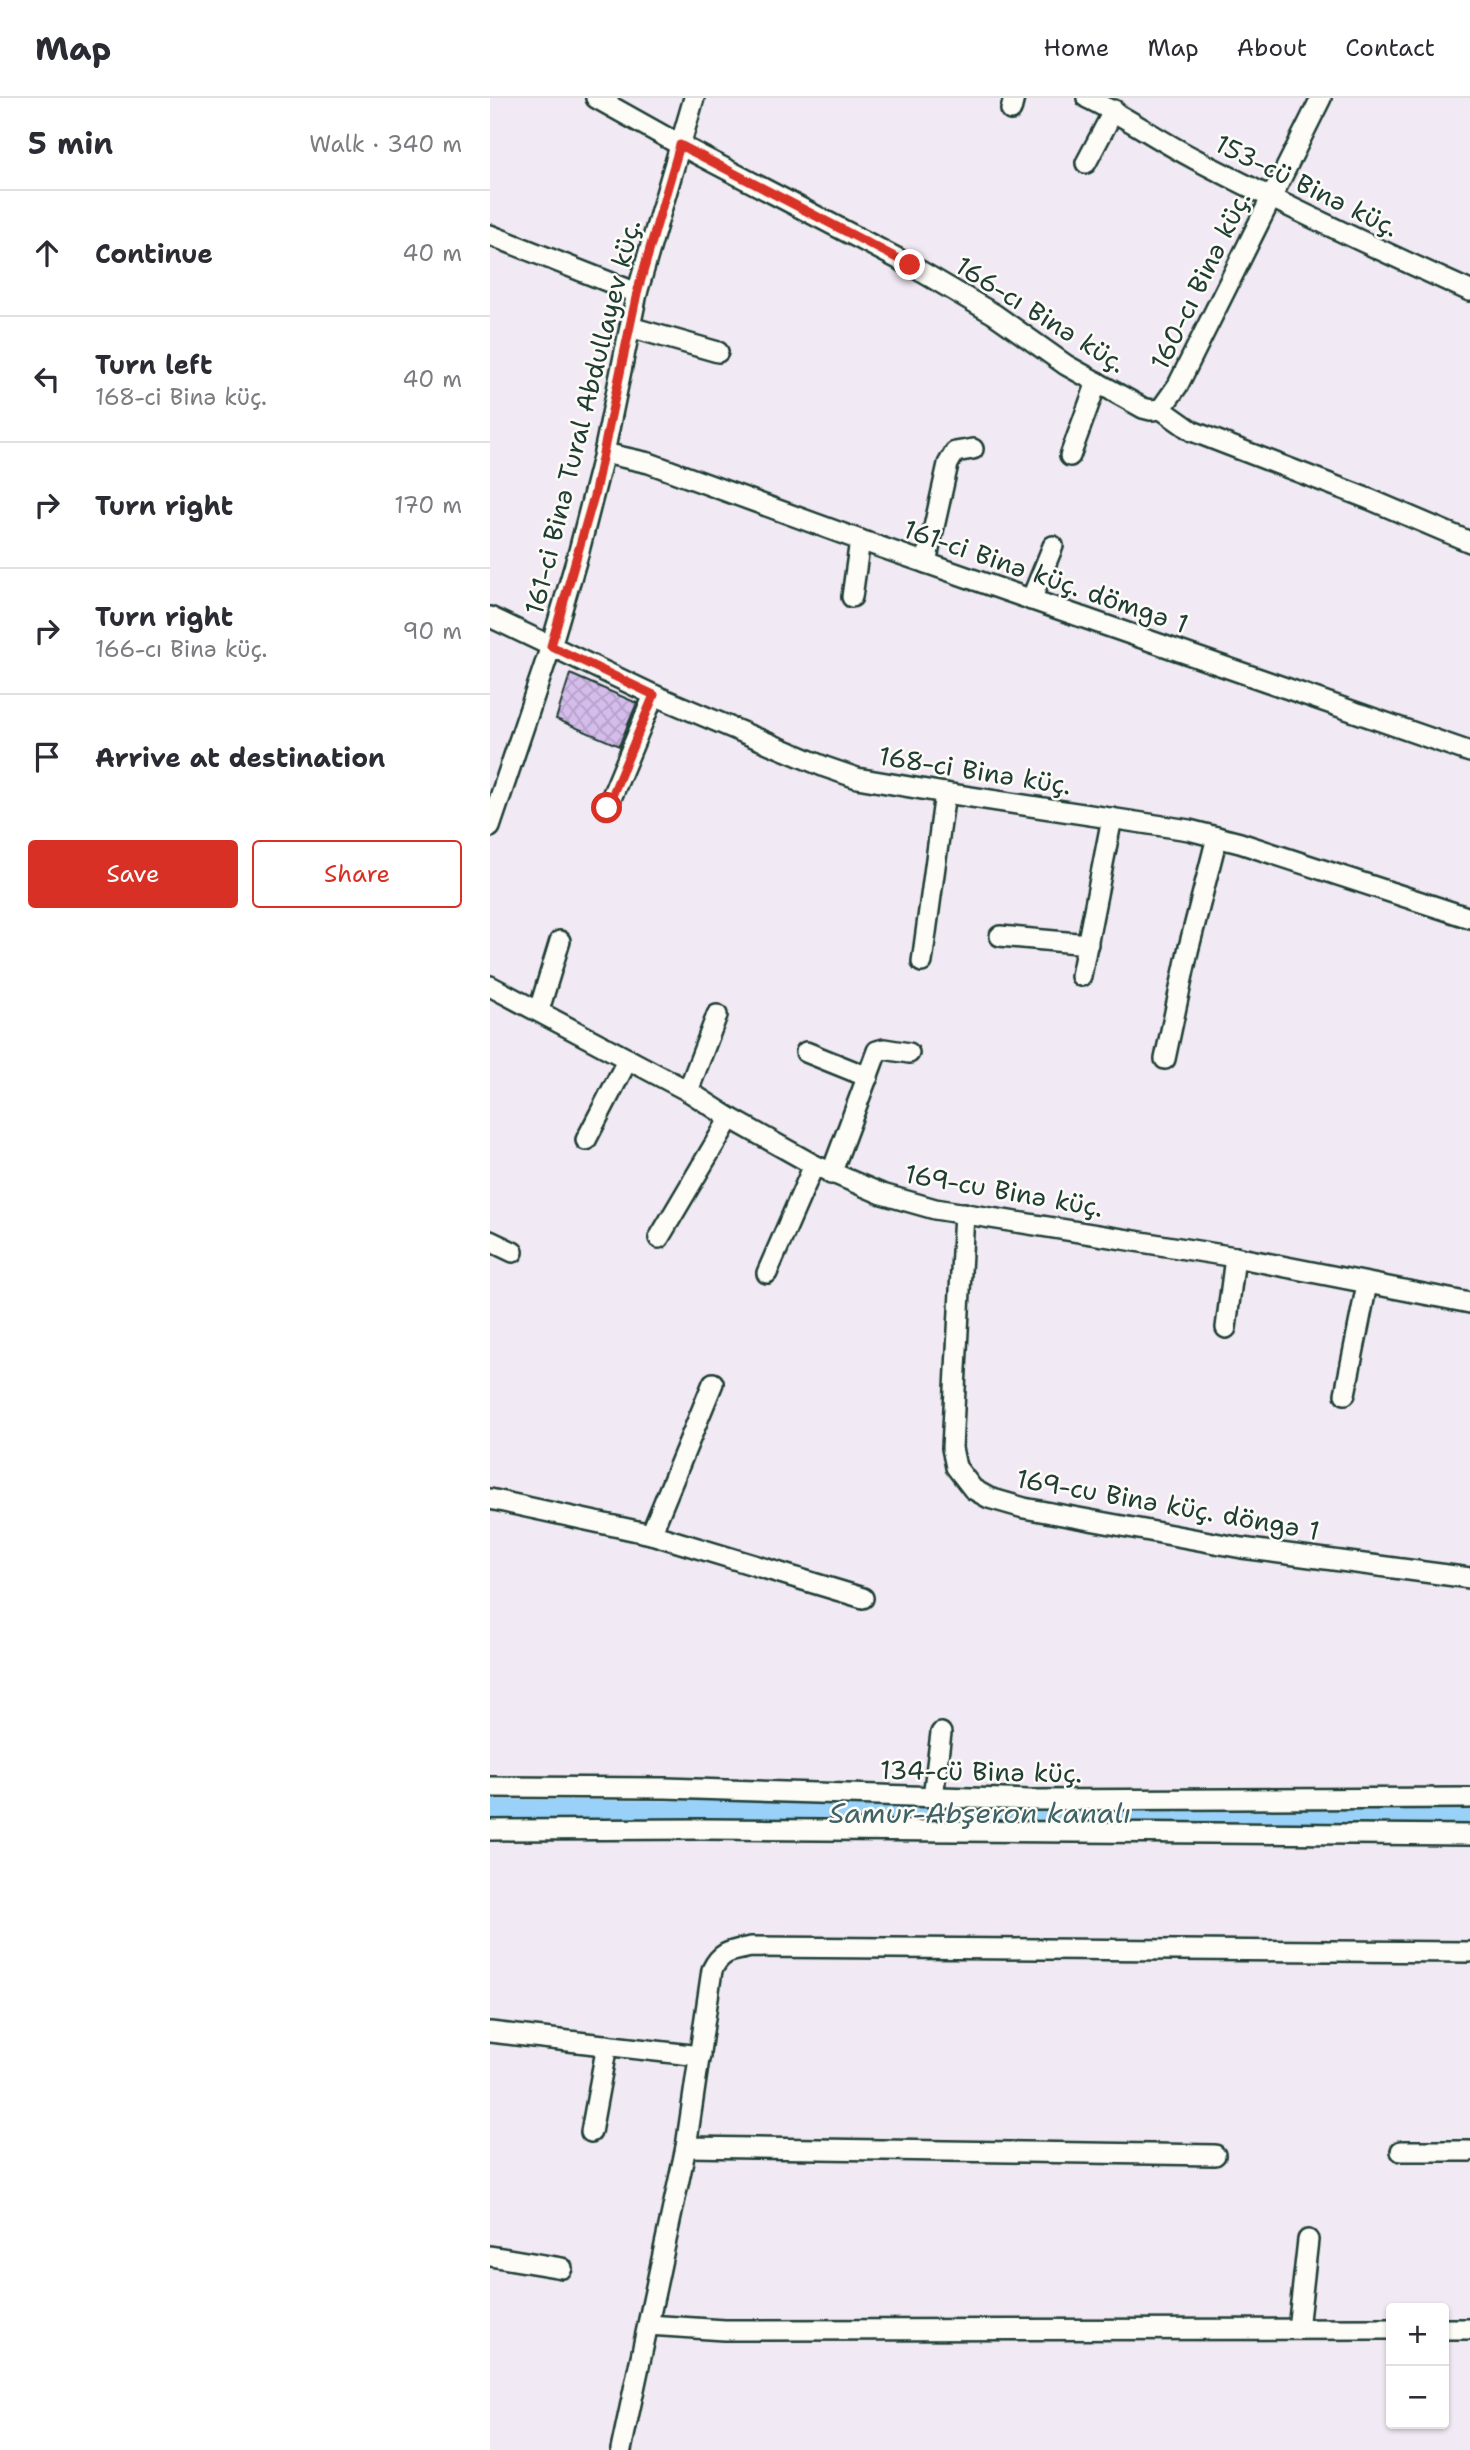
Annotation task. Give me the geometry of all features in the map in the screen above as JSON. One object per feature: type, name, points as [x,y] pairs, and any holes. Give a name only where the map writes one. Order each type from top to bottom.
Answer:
[{"type":"street","name":"166-cı Binə küç.","points":[[596,98],[680,145],[922,271],[985,309],[1046,352],[1143,408],[1161,409],[1192,431],[1470,541]]},
{"type":"street","name":"161-ci Binə Tural Abdullayev küç.","points":[[490,827],[551,646],[579,551],[604,453],[637,293],[694,98]]},
{"type":"street","name":"153-cü Binə küç.","points":[[1087,98],[1114,110],[1192,158],[1380,251],[1470,291]]},
{"type":"street","name":"160-cı Binə küç.","points":[[1161,409],[1178,385],[1321,98]]},
{"type":"street","points":[[1086,163],[1114,110]]},
{"type":"street","points":[[490,235],[637,293]]},
{"type":"street","points":[[630,327],[718,352]]},
{"type":"street","points":[[1070,456],[1097,382]]},
{"type":"street","points":[[926,563],[948,464],[955,452],[973,449]]},
{"type":"street","name":"161-ci Binə küç. dömgə 1","points":[[604,453],[649,463],[860,540],[1470,752]]},
{"type":"street","points":[[852,597],[860,540]]},
{"type":"street","points":[[1031,600],[1053,546]]},
{"type":"street","name":"168-ci Binə küç.","points":[[490,617],[654,695],[857,778],[1158,824],[1217,837],[1470,918]]},
{"type":"street","points":[[607,808],[654,695]]},
{"type":"street","points":[[922,962],[945,793]]},
{"type":"street","points":[[1082,976],[1112,818]]},
{"type":"street","points":[[1165,1059],[1188,951],[1217,837]]},
{"type":"street","points":[[1000,936],[1087,944]]},
{"type":"street","points":[[539,1010],[560,941]]},
{"type":"street","name":"169-cu Binə küç.","points":[[490,986],[688,1091],[823,1170],[882,1194],[934,1209],[1235,1257],[1470,1303]]},
{"type":"street","points":[[688,1091],[717,1015]]},
{"type":"street","points":[[767,1273],[823,1170],[868,1077],[877,1051],[884,1048],[909,1053]]},
{"type":"street","points":[[806,1052],[868,1077]]},
{"type":"street","points":[[586,1140],[628,1059]]},
{"type":"street","points":[[659,1238],[730,1118]]},
{"type":"street","name":"169-cu Binə küç. döngə 1","points":[[964,1213],[952,1448],[956,1467],[973,1489],[989,1498],[1024,1508],[1242,1548],[1470,1577]]},
{"type":"street","points":[[490,1241],[513,1252]]},
{"type":"street","points":[[1226,1328],[1235,1257]]},
{"type":"street","points":[[1345,1394],[1367,1284]]},
{"type":"street","points":[[651,1534],[713,1383]]},
{"type":"street","points":[[490,1499],[651,1534],[863,1598]]},
{"type":"street","points":[[933,1797],[941,1733]]},
{"type":"street","name":"134-cü Binə küç.","points":[[490,1787],[665,1788],[1030,1800],[1470,1798]]},
{"type":"street","points":[[490,1830],[1470,1835]]},
{"type":"street","points":[[621,2450],[686,2147],[712,1970],[718,1957],[751,1947],[1470,1952]]},
{"type":"street","points":[[490,2032],[700,2056]]},
{"type":"street","points":[[591,2132],[607,2045]]},
{"type":"street","points":[[686,2147],[1215,2155]]},
{"type":"street","points":[[1401,2151],[1470,2151]]},
{"type":"street","points":[[1298,2329],[1308,2240]]},
{"type":"street","points":[[490,2256],[562,2268]]},
{"type":"street","points":[[648,2325],[725,2330],[1386,2329]]},
{"type":"street","points":[[1449,2329],[1470,2329]]},
{"type":"building","points":[[570,674],[637,703],[619,746],[556,719]]},
{"type":"waterway","name":"Samur-Abşeron kanalı","points":[[490,1810],[1470,1816]]},
{"type":"route","points":[[607,808],[654,695],[551,646],[594,496],[637,293],[680,145],[910,265]]}]
